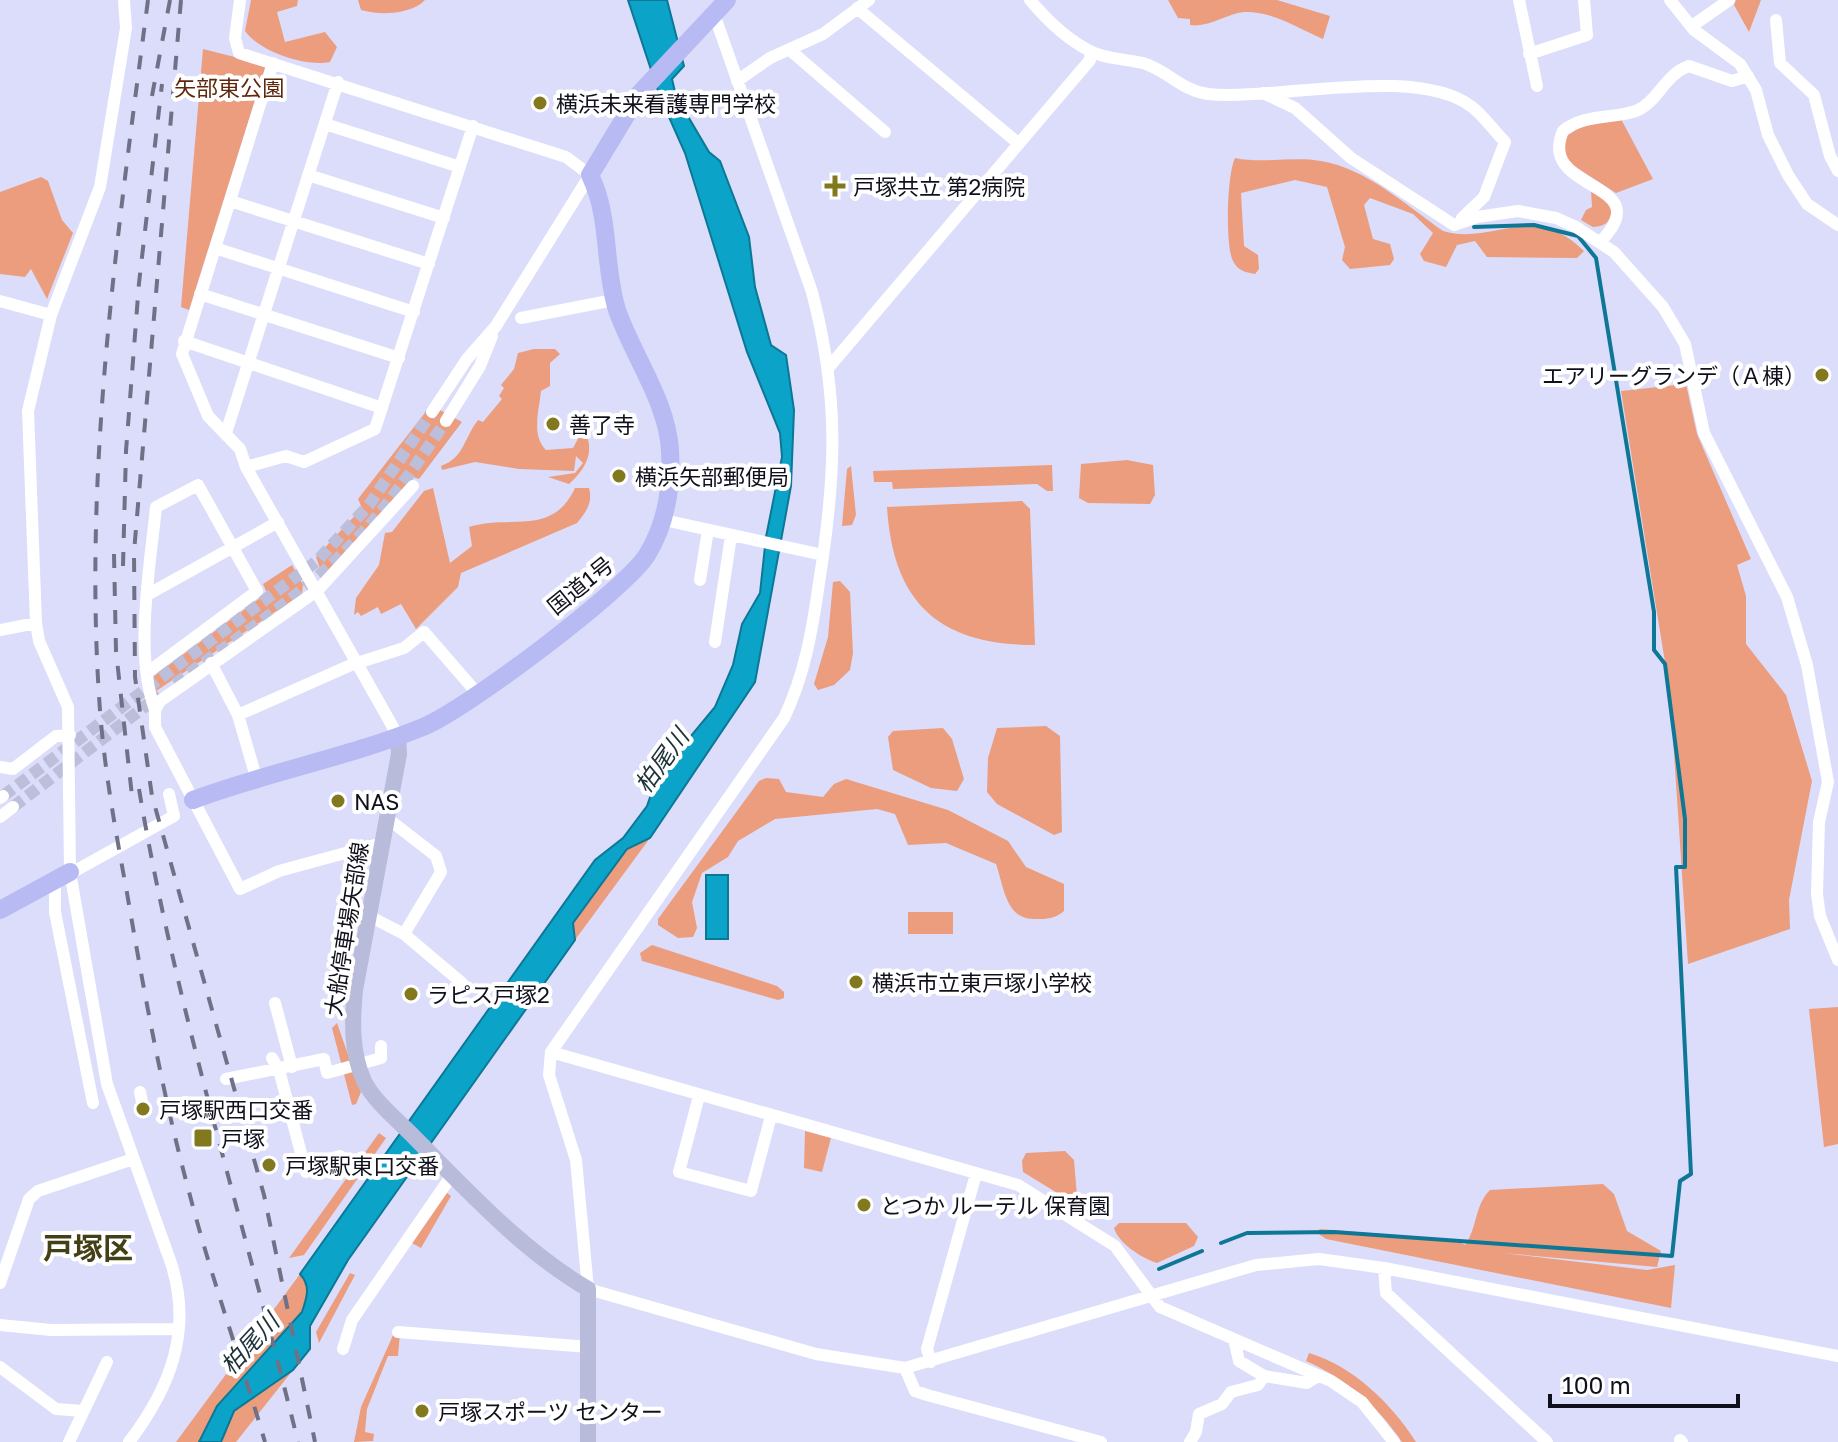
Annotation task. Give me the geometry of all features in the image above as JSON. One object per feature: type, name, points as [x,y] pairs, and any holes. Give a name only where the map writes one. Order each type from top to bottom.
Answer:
[{"type":"highway","points":[[590,175],[624,115],[727,0]]},
{"type":"highway","name":"国道1号","points":[[193,800],[256,777],[426,726],[477,693],[631,575],[647,555],[664,520],[670,450],[666,424],[614,300],[607,268],[605,214],[590,175]]},
{"type":"highway","points":[[0,910],[70,872]]},
{"type":"main road","name":"大船停車場矢部線","points":[[398,736],[399,754],[355,990],[354,1048],[366,1085],[450,1173]]},
{"type":"main road","points":[[450,1173],[526,1246],[588,1289],[588,1442]]},
{"type":"street","points":[[124,0],[126,28],[100,187],[51,315],[28,411],[36,623],[39,641],[68,707],[70,872],[107,1084],[176,1277],[178,1329],[173,1367],[164,1391],[129,1442]]},
{"type":"street","points":[[240,0],[235,38],[239,53],[566,157],[590,175],[496,326],[467,359],[432,412]]},
{"type":"street","points":[[737,81],[770,58],[823,34],[869,0]]},
{"type":"street","points":[[1519,0],[1537,86]]},
{"type":"street","points":[[1529,54],[1587,35],[1584,0]]},
{"type":"street","points":[[1670,0],[1692,26],[1740,64],[1748,76],[1768,135],[1788,175],[1807,204],[1838,225]]},
{"type":"street","points":[[1692,26],[1722,8],[1729,0]]},
{"type":"street","points":[[1034,2],[1091,52],[1145,64],[1174,82],[1208,94],[1422,88],[1443,92],[1471,106],[1505,142],[1484,197],[1454,225]]},
{"type":"street","points":[[857,8],[1019,144]]},
{"type":"street","points":[[709,19],[737,81],[812,292],[829,367],[835,453],[823,555],[801,684],[784,718],[551,1052],[549,1075],[576,1160],[588,1289],[816,1354],[905,1368],[1150,1295],[1279,1261],[1319,1259],[1384,1268],[1838,1356]]},
{"type":"street","points":[[1776,20],[1780,63],[1814,95],[1830,156],[1838,171]]},
{"type":"street","points":[[791,51],[885,132]]},
{"type":"street","points":[[829,367],[1090,60],[1091,52]]},
{"type":"street","points":[[273,63],[182,354],[208,416],[240,449],[246,467],[359,662],[398,736]]},
{"type":"street","points":[[1601,241],[1611,231],[1617,209],[1604,190],[1568,172],[1561,164],[1558,153],[1563,131],[1581,121],[1643,107],[1672,75],[1689,66],[1732,81],[1748,76]]},
{"type":"street","points":[[226,433],[338,82]]},
{"type":"street","points":[[1260,91],[1295,108],[1351,158],[1454,225]]},
{"type":"street","points":[[325,124],[460,167]]},
{"type":"street","points":[[246,467],[286,456],[304,462],[375,429],[473,126]]},
{"type":"street","points":[[308,175],[444,218]]},
{"type":"street","points":[[230,201],[429,264]]},
{"type":"street","points":[[1454,225],[1477,217],[1518,211],[1556,218],[1601,241],[1663,307],[1685,344],[1704,433],[1787,597],[1807,665],[1826,755],[1828,782],[1819,822],[1817,894],[1820,916],[1838,960]]},
{"type":"street","points":[[215,248],[414,312]]},
{"type":"street","points":[[200,294],[399,358]]},
{"type":"street","points":[[521,318],[614,300]]},
{"type":"street","points":[[0,301],[51,315]]},
{"type":"street","points":[[446,421],[480,366],[496,326]]},
{"type":"street","points":[[184,341],[382,408]]},
{"type":"street","points":[[148,672],[257,591],[198,485],[156,507],[147,595],[148,672],[155,727],[240,889],[279,871],[382,843]]},
{"type":"street","points":[[155,710],[160,701],[211,663],[318,590],[413,486]]},
{"type":"street","points":[[664,520],[823,555]]},
{"type":"street","points":[[147,595],[278,522]]},
{"type":"street","points":[[700,580],[708,530]]},
{"type":"street","points":[[715,642],[733,536]]},
{"type":"street","points":[[0,630],[36,623]]},
{"type":"street","points":[[238,715],[359,662],[404,648],[424,632],[477,693]]},
{"type":"street","points":[[211,663],[238,715],[256,777]]},
{"type":"street","points":[[0,767],[13,769],[56,736],[70,735]]},
{"type":"street","points":[[93,1103],[55,912],[55,882],[174,816],[169,794]]},
{"type":"street","points":[[0,817],[13,807]]},
{"type":"street","points":[[387,818],[436,856],[441,872],[404,934]]},
{"type":"street","points":[[369,916],[404,934],[462,983]]},
{"type":"street","points":[[275,1003],[292,1067]]},
{"type":"street","points":[[226,1079],[244,1079],[275,1064],[292,1067],[324,1059],[327,1073],[381,1058],[381,1046]]},
{"type":"street","points":[[551,1052],[1018,1185],[1115,1246],[1160,1307],[1318,1376],[1362,1402],[1394,1442]]},
{"type":"street","points":[[275,1064],[305,1169],[340,1156]]},
{"type":"street","points":[[699,1096],[679,1172],[693,1176],[751,1191],[771,1116]]},
{"type":"street","points":[[0,1283],[29,1199],[38,1191],[133,1159]]},
{"type":"street","points":[[343,1349],[352,1320],[450,1173]]},
{"type":"street","points":[[931,1362],[927,1349],[976,1174]]},
{"type":"street","points":[[1384,1268],[1386,1293],[1547,1442]]},
{"type":"street","points":[[4,1325],[51,1330],[178,1329]]},
{"type":"street","points":[[398,1332],[589,1347]]},
{"type":"street","points":[[1234,1339],[1239,1361],[1264,1376],[1307,1383],[1318,1376]]},
{"type":"street","points":[[69,1442],[107,1362]]},
{"type":"street","points":[[0,1367],[56,1409],[83,1411]]},
{"type":"street","points":[[905,1368],[907,1381],[915,1391],[1101,1442]]},
{"type":"street","points":[[1190,1442],[1196,1432],[1199,1414],[1222,1404],[1231,1392],[1258,1385],[1264,1376]]},
{"type":"green space","points":[[251,0],[298,0],[297,6],[277,12],[285,42],[325,32],[337,47],[330,62],[296,60],[252,39],[245,31]]},
{"type":"green space","points":[[358,0],[425,0],[404,11],[386,13],[361,10]]},
{"type":"green space","points":[[1168,0],[1277,0],[1330,16],[1323,39],[1286,21],[1255,12],[1190,25],[1190,19],[1178,18]]},
{"type":"green space","points":[[1736,0],[1761,0],[1749,32],[1734,5]]},
{"type":"green space","name":"矢部東公園","points":[[203,49],[266,65],[189,310],[181,307]]},
{"type":"green space","points":[[1621,119],[1653,179],[1616,193],[1565,160],[1565,137],[1582,126]]},
{"type":"green space","points":[[1235,158],[1310,160],[1338,165],[1385,189],[1443,231],[1461,234],[1530,226],[1547,228],[1565,236],[1584,251],[1577,258],[1487,257],[1475,241],[1457,245],[1446,267],[1424,261],[1420,254],[1433,233],[1413,214],[1370,198],[1364,205],[1373,239],[1390,244],[1394,259],[1390,265],[1350,269],[1342,260],[1345,247],[1327,187],[1295,180],[1241,193],[1244,246],[1258,255],[1259,269],[1255,274],[1248,273],[1235,264],[1230,253],[1229,194]]},
{"type":"green space","points":[[41,177],[48,181],[62,220],[73,233],[47,299],[31,269],[25,277],[0,274],[0,192]]},
{"type":"green space","points":[[1591,190],[1602,194],[1612,210],[1608,221],[1601,226],[1593,227],[1581,220],[1586,210],[1592,207]]},
{"type":"green space","points":[[555,349],[560,354],[550,363],[550,386],[541,391],[537,422],[541,444],[546,450],[573,448],[580,435],[587,436],[588,457],[579,474],[569,484],[548,477],[575,473],[583,463],[576,456],[574,471],[519,469],[475,462],[442,470],[441,466],[459,453],[478,420],[483,422],[502,399],[499,396],[504,388],[501,385],[514,369],[518,353]]},
{"type":"green space","points":[[1686,384],[1697,434],[1751,559],[1737,565],[1746,596],[1746,644],[1786,695],[1812,781],[1789,900],[1790,929],[1688,964],[1670,693],[1621,391]]},
{"type":"green space","points":[[431,405],[462,422],[419,479],[413,477],[328,574],[322,574],[316,557],[362,508],[358,499]]},
{"type":"green space","points":[[1127,460],[1153,465],[1155,495],[1150,504],[1088,503],[1079,498],[1081,464]]},
{"type":"green space","points":[[1052,465],[1053,491],[1047,491],[1037,484],[893,489],[892,482],[874,482],[873,471]]},
{"type":"green space","points":[[851,466],[856,515],[852,525],[842,526],[847,469]]},
{"type":"green space","points":[[433,488],[450,563],[472,546],[469,527],[543,518],[566,503],[575,488],[589,488],[590,498],[586,511],[577,523],[461,573],[458,587],[416,629],[401,604],[381,614],[378,607],[361,616],[358,612],[354,615],[356,598],[379,565],[385,533],[392,532],[424,491]]},
{"type":"green space","points":[[1022,501],[1030,509],[1035,645],[972,637],[948,627],[927,612],[911,593],[899,569],[887,507]]},
{"type":"green space","points":[[292,565],[303,585],[302,594],[156,691],[154,676],[267,593],[263,584]]},
{"type":"green space","points":[[840,581],[850,592],[853,653],[850,670],[834,685],[818,690],[814,684],[828,637],[833,582]]},
{"type":"green space","points":[[1046,726],[1060,736],[1062,832],[1054,835],[997,804],[987,792],[988,758],[997,728]]},
{"type":"green space","points":[[943,728],[952,739],[964,779],[957,791],[931,788],[893,770],[888,737],[893,731]]},
{"type":"green space","points":[[779,779],[786,792],[823,797],[834,784],[846,779],[948,810],[1008,841],[1026,867],[1064,884],[1064,911],[1044,919],[1025,918],[1012,908],[996,864],[946,843],[908,845],[895,814],[877,809],[775,819],[738,841],[728,857],[702,873],[692,902],[697,928],[693,937],[678,938],[658,925],[658,919],[759,781]]},
{"type":"green space","points":[[650,838],[575,940],[573,923],[627,849]]},
{"type":"green space","points":[[908,912],[953,912],[953,934],[908,934]]},
{"type":"green space","points":[[652,945],[777,986],[784,992],[784,998],[778,1000],[642,961],[640,953]]},
{"type":"green space","points":[[1838,1007],[1838,1144],[1824,1147],[1809,1009]]},
{"type":"green space","points":[[337,1023],[361,1092],[356,1104],[352,1105],[332,1028]]},
{"type":"green space","points":[[805,1131],[831,1138],[822,1172],[804,1168]]},
{"type":"green space","points":[[379,1133],[386,1138],[304,1255],[289,1258]]},
{"type":"green space","points":[[1065,1151],[1074,1160],[1077,1196],[1072,1202],[1023,1172],[1022,1161],[1026,1153]]},
{"type":"green space","points":[[1603,1184],[1614,1194],[1627,1231],[1661,1251],[1657,1267],[1503,1253],[1647,1270],[1675,1265],[1671,1308],[1326,1239],[1316,1232],[1320,1229],[1456,1240],[1465,1245],[1481,1203],[1490,1190]]},
{"type":"green space","points":[[446,1192],[451,1196],[421,1248],[410,1242]]},
{"type":"green space","points":[[1119,1223],[1186,1223],[1198,1237],[1194,1246],[1157,1263],[1138,1254],[1121,1240],[1114,1228]]},
{"type":"green space","points":[[350,1273],[355,1275],[319,1343],[316,1332]]},
{"type":"green space","points":[[300,1274],[307,1287],[302,1312],[217,1406],[199,1442],[176,1442]]},
{"type":"green space","points":[[394,1333],[400,1333],[398,1356],[388,1356],[367,1409],[365,1432],[374,1434],[373,1441],[354,1442],[361,1407]]},
{"type":"green space","points":[[1309,1353],[1341,1367],[1370,1388],[1416,1442],[1402,1442],[1360,1394],[1306,1361]]},
{"type":"green space","points":[[293,1370],[236,1442],[221,1442],[234,1411]]},
{"type":"water","points":[[628,0],[667,0],[684,66],[672,79],[676,96],[709,152],[720,161],[749,237],[755,287],[771,345],[786,355],[794,410],[791,486],[755,682],[650,838],[627,849],[573,923],[575,940],[348,1260],[310,1326],[310,1349],[293,1370],[234,1411],[221,1442],[199,1442],[217,1406],[302,1312],[307,1287],[300,1274],[595,860],[623,838],[647,806],[657,777],[715,707],[733,665],[742,624],[760,593],[766,537],[782,457],[780,433],[747,352],[685,153],[660,97]]},
{"type":"water","points":[[706,875],[728,875],[728,939],[706,939]]},
{"type":"waterway","points":[[1221,1243],[1247,1233],[1334,1232],[1672,1256],[1680,1181],[1691,1174],[1676,867],[1685,867],[1685,819],[1665,664],[1654,650],[1654,612],[1596,258],[1578,236],[1534,225],[1474,227]]},
{"type":"waterway","points":[[1159,1269],[1202,1251]]},
{"type":"tunnel","points":[[3,796],[317,561],[369,505],[432,412]]},
{"type":"tunnel","points":[[175,684],[290,599],[333,563],[379,514],[446,421]]},
{"type":"tunnel","points":[[13,807],[160,695]]},
{"type":"railway","points":[[148,0],[115,260],[100,434],[96,609],[101,721],[118,844],[170,1115],[206,1252],[265,1442]]},
{"type":"railway","points":[[152,96],[170,0]]},
{"type":"railway","points":[[181,0],[134,552],[135,677],[152,796],[264,1195],[315,1442]]},
{"type":"railway","points":[[123,566],[126,451],[139,283],[162,84]]},
{"type":"railway","points":[[114,554],[116,651],[133,805]]},
{"type":"railway","points":[[139,789],[172,954],[298,1442]]},
{"type":"place","name":"横浜未来看護専門学校","points":[[540,103]]},
{"type":"place","name":"戸塚共立 第2病院","points":[[835,186]]},
{"type":"place","name":"エアリーグランデ（Ａ棟）","points":[[1822,375]]},
{"type":"place","name":"善了寺","points":[[553,424]]},
{"type":"place","name":"横浜矢部郵便局","points":[[619,476]]},
{"type":"place","name":"NAS","points":[[338,801]]},
{"type":"place","name":"横浜市立東戸塚小学校","points":[[856,982]]},
{"type":"place","name":"ラピス戸塚2","points":[[411,994]]},
{"type":"place","name":"戸塚駅西口交番","points":[[143,1109]]},
{"type":"place","name":"戸塚","points":[[203,1138]]},
{"type":"place","name":"戸塚駅東口交番","points":[[269,1165]]},
{"type":"place","name":"とつか ルーテル 保育園","points":[[864,1205]]},
{"type":"place","name":"戸塚スポーツ センター","points":[[422,1411]]},
{"type":"district","name":"戸塚区","points":[[88,1248]]},
{"type":"water label","name":"柏尾川","points":[[661,760]]},
{"type":"water label","name":"柏尾川","points":[[249,1343]]}]
